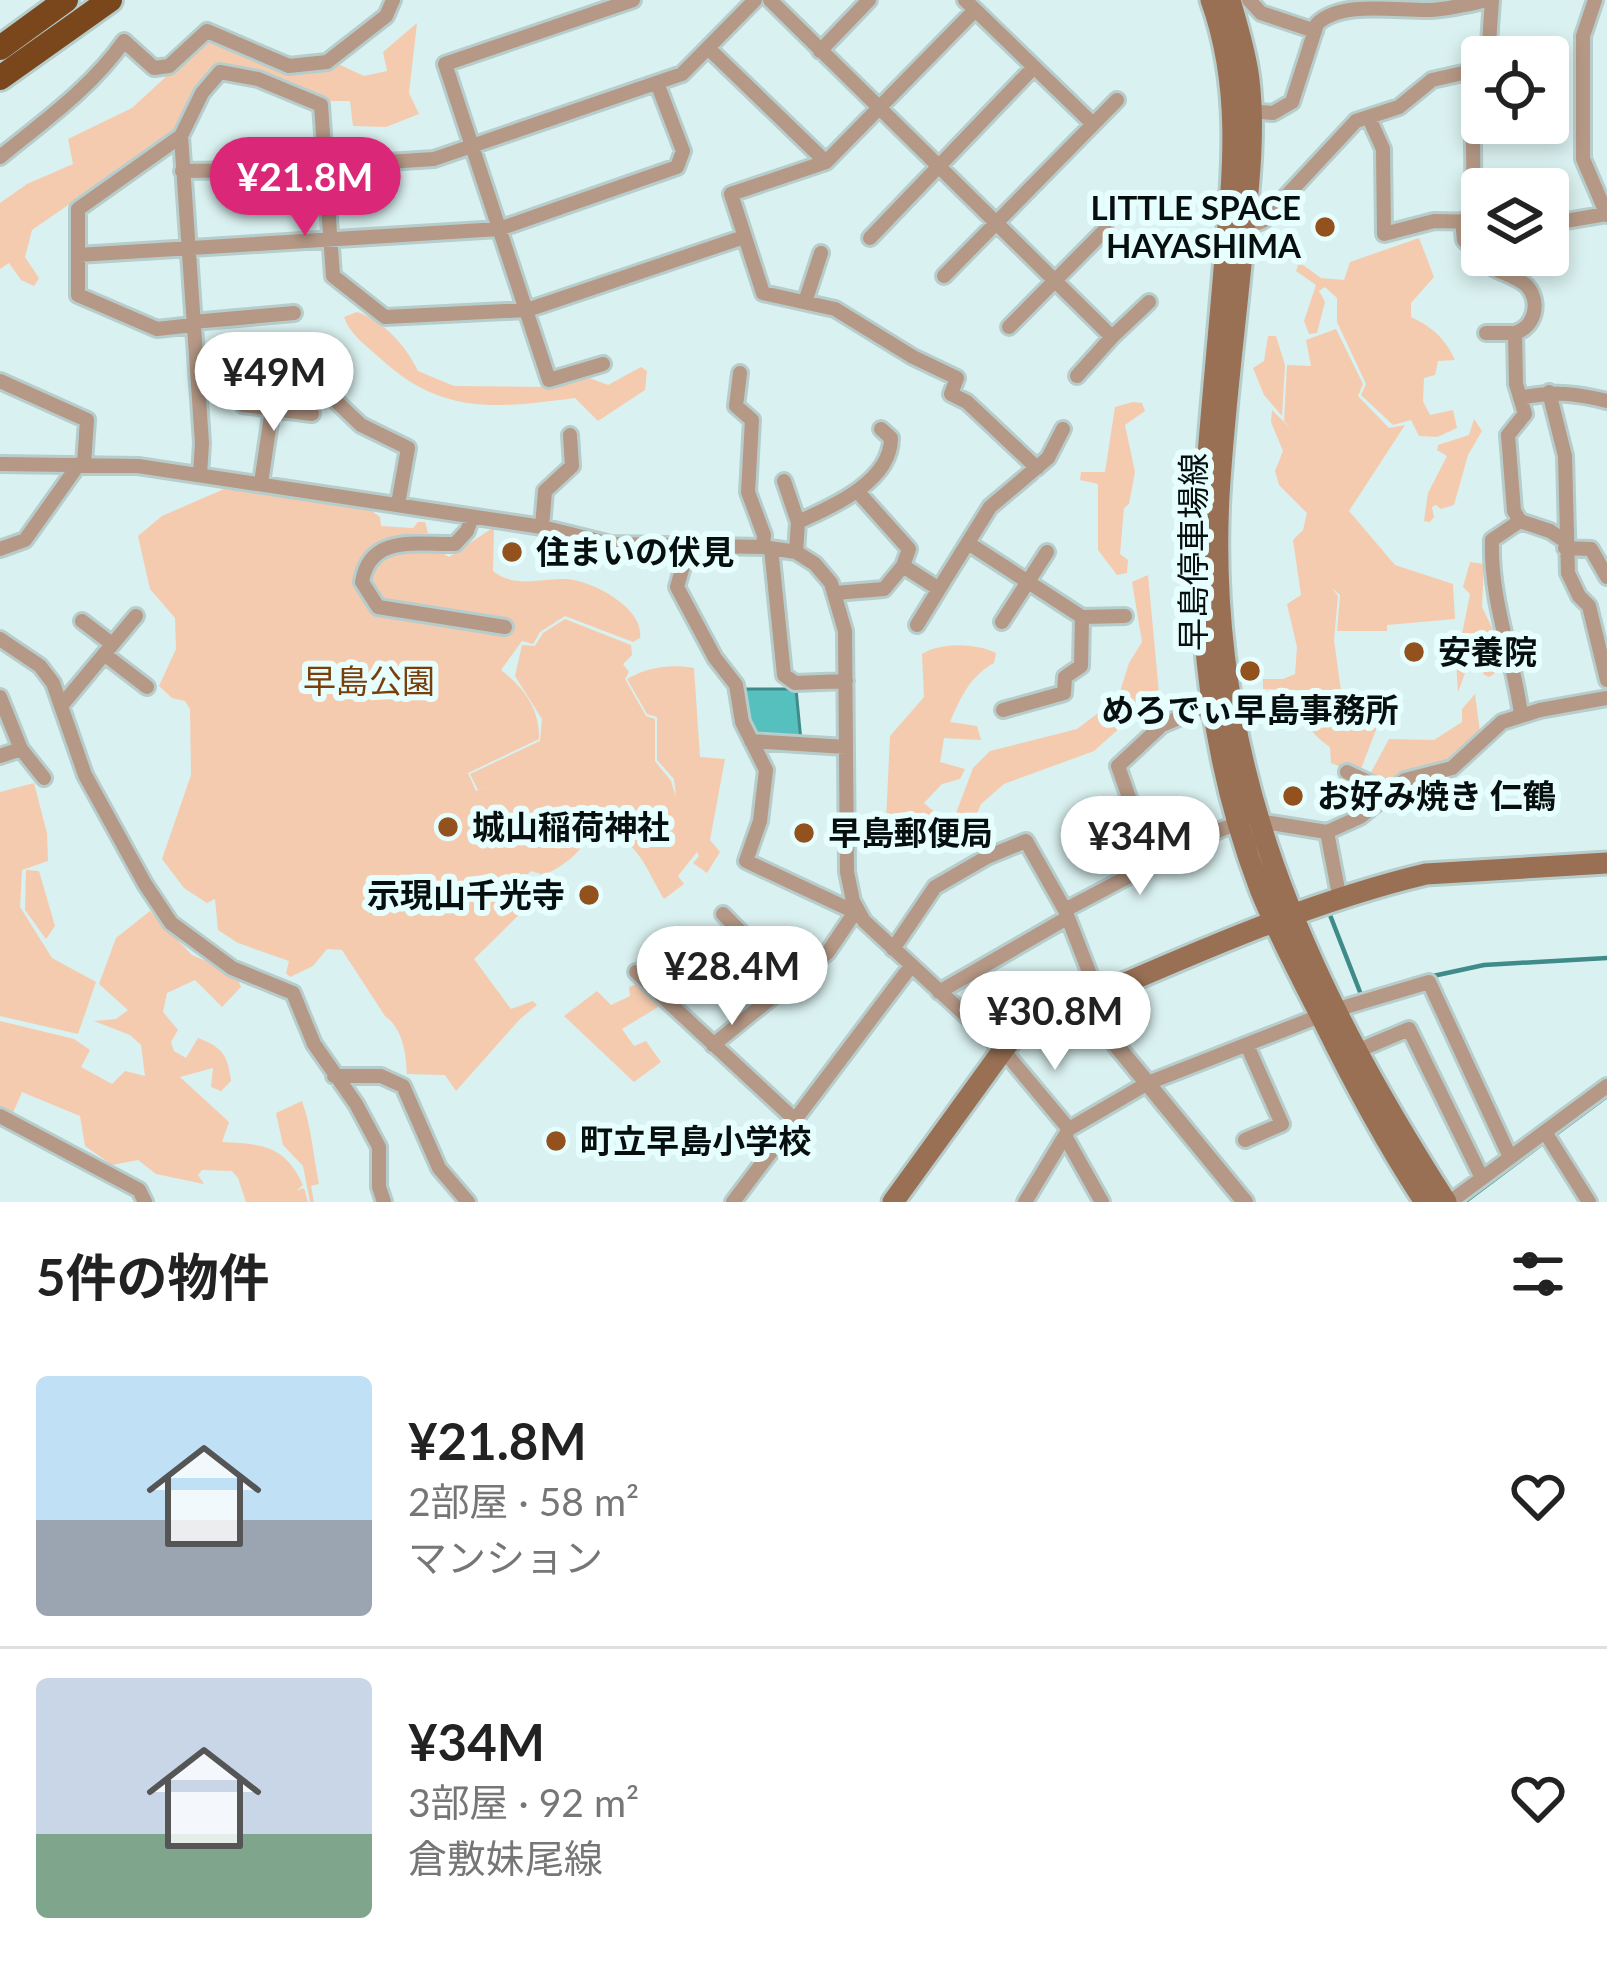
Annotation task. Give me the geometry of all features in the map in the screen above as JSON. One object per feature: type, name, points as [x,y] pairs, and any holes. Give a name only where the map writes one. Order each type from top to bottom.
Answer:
[{"type":"highway","points":[[0,48],[66,0]]},
{"type":"highway","points":[[0,78],[110,0]]},
{"type":"main road","name":"早島停車場線","points":[[1210,0],[1225,42],[1232,87],[1236,230],[1219,496],[1219,606],[1248,822]]},
{"type":"main road","name":"早島停車場線","points":[[1230,0],[1249,80],[1251,163],[1236,230],[1203,547],[1203,604],[1214,703],[1248,822],[1283,920],[1390,1148],[1425,1202]]},
{"type":"main road","points":[[893,1202],[1015,1035],[1035,1022],[1283,920],[1426,874],[1607,863]]},
{"type":"main road","name":"早島停車場線","points":[[1328,1013],[1357,1051],[1397,1125],[1448,1202]]},
{"type":"street","points":[[0,157],[67,103],[124,41],[154,68],[169,66],[207,31],[289,66],[327,62],[386,16],[393,0]]},
{"type":"street","points":[[603,364],[549,380],[445,64],[633,0]]},
{"type":"street","points":[[182,171],[434,160],[682,74],[755,0]]},
{"type":"street","points":[[770,0],[1112,337]]},
{"type":"street","points":[[820,51],[869,0]]},
{"type":"street","points":[[1249,0],[1261,13],[1315,31]]},
{"type":"street","points":[[1250,111],[1273,113],[1292,102],[1315,31],[1323,16],[1336,11],[1372,6],[1450,8],[1490,0],[1489,36]]},
{"type":"street","points":[[1569,221],[1607,215],[1583,159],[1582,35],[1595,0]]},
{"type":"street","points":[[1037,468],[968,402],[951,394],[957,378],[835,309],[763,293],[731,194],[826,162],[970,5],[1094,124]]},
{"type":"street","points":[[708,47],[826,162]]},
{"type":"street","points":[[870,238],[1034,67]]},
{"type":"street","points":[[200,474],[202,442],[182,136],[202,93],[220,72],[258,79],[321,105],[333,276],[385,316],[527,310],[744,237]]},
{"type":"street","points":[[1236,230],[1263,221],[1345,130],[1399,107],[1432,80],[1461,72]]},
{"type":"street","points":[[78,255],[499,229],[677,167],[683,151],[658,83]]},
{"type":"street","points":[[944,276],[1117,100]]},
{"type":"street","points":[[1369,118],[1383,149],[1384,234],[1434,221],[1461,221]]},
{"type":"street","points":[[182,136],[78,209],[77,295],[158,329],[294,313]]},
{"type":"street","points":[[1010,327],[1106,230]]},
{"type":"street","points":[[805,302],[821,253]]},
{"type":"street","points":[[1486,333],[1515,333],[1531,322],[1535,310],[1529,288],[1509,276]]},
{"type":"street","points":[[1077,376],[1149,302]]},
{"type":"street","points":[[1515,333],[1516,384],[1525,414],[1508,435],[1514,511],[1520,521],[1565,544],[1591,549],[1607,577]]},
{"type":"street","points":[[740,373],[736,406],[752,420],[748,492],[767,547],[784,674],[796,683],[846,681]]},
{"type":"street","points":[[0,381],[87,420],[82,464],[25,540],[0,549]]},
{"type":"street","points":[[317,383],[361,425],[409,448],[398,504]]},
{"type":"street","points":[[1520,398],[1550,392],[1607,401]]},
{"type":"street","points":[[1550,392],[1565,456],[1568,573],[1589,606],[1607,680]]},
{"type":"street","points":[[242,405],[312,414]]},
{"type":"street","points":[[261,483],[272,409]]},
{"type":"street","points":[[917,625],[990,507],[1048,458],[1063,428]]},
{"type":"street","points":[[798,522],[858,492],[891,449],[891,438],[881,430]]},
{"type":"street","points":[[542,527],[545,491],[572,466],[570,435]]},
{"type":"street","points":[[0,464],[82,464],[200,474],[542,527],[611,544],[767,547],[796,552],[814,564],[835,593],[845,631],[847,872],[856,910],[1004,1050],[1067,1132],[1102,1202]]},
{"type":"street","points":[[784,481],[798,522],[796,552]]},
{"type":"street","points":[[835,593],[884,589],[903,566],[909,549],[858,492]]},
{"type":"street","points":[[472,517],[455,544],[394,545],[374,553],[365,565],[362,582],[378,608],[505,627]]},
{"type":"street","points":[[1520,521],[1492,540],[1491,575],[1521,715]]},
{"type":"street","points":[[968,543],[1082,617],[1126,616]]},
{"type":"street","points":[[688,545],[677,586],[715,658],[736,685],[742,722],[766,770],[760,821],[746,861],[856,910]]},
{"type":"street","points":[[1002,622],[1047,553]]},
{"type":"street","points":[[903,566],[939,589]]},
{"type":"street","points":[[61,706],[136,616]]},
{"type":"street","points":[[1003,710],[1064,693],[1065,677],[1081,666],[1082,617]]},
{"type":"street","points":[[82,620],[147,687]]},
{"type":"street","points":[[0,639],[40,666],[53,683],[85,776],[171,923],[232,968],[293,993],[314,1044],[379,1147],[379,1187],[384,1202]]},
{"type":"street","points":[[0,697],[21,749],[44,778]]},
{"type":"street","points":[[939,992],[1152,864],[1248,822],[1327,832],[1360,817],[1405,780],[1452,768],[1489,732],[1521,715],[1607,698]]},
{"type":"street","points":[[1152,864],[1118,766],[1162,725],[1214,703]]},
{"type":"street","points":[[751,740],[846,747]]},
{"type":"street","points":[[0,756],[21,749]]},
{"type":"street","points":[[1347,772],[1390,792]]},
{"type":"street","points":[[1327,832],[1340,900]]},
{"type":"street","points":[[893,949],[935,887],[1026,841],[1066,914],[1116,1045],[1245,1202]]},
{"type":"street","points":[[713,1045],[828,952],[856,910]]},
{"type":"street","points":[[723,914],[792,984]]},
{"type":"street","points":[[734,1202],[911,966]]},
{"type":"street","points":[[636,972],[794,1119]]},
{"type":"street","points":[[1025,1202],[1067,1132],[1148,1083],[1328,1013],[1429,982],[1510,1157]]},
{"type":"street","points":[[1357,1051],[1409,1029],[1482,1178]]},
{"type":"street","points":[[1245,1140],[1282,1124],[1247,1045]]},
{"type":"street","points":[[334,1076],[380,1076],[403,1086],[439,1168],[468,1202]]},
{"type":"street","points":[[1448,1202],[1510,1157],[1548,1137],[1607,1086]]},
{"type":"street","points":[[0,1116],[140,1190],[145,1202]]},
{"type":"street","points":[[1548,1137],[1589,1202]]},
{"type":"green space","points":[[417,23],[409,93],[419,114],[386,127],[353,126],[350,101],[325,101],[219,67],[198,88],[175,131],[32,230],[25,257],[39,278],[34,286],[21,280],[9,263],[0,269],[0,203],[27,184],[73,164],[68,139],[132,108],[209,37],[287,71],[336,63],[364,76],[387,71],[383,52]]},
{"type":"green space","points":[[1419,238],[1434,277],[1411,303],[1411,317],[1437,334],[1455,360],[1438,361],[1435,375],[1424,378],[1423,401],[1430,415],[1453,410],[1457,428],[1437,437],[1419,436],[1411,420],[1393,425],[1361,395],[1366,384],[1337,322],[1337,298],[1325,287],[1319,291],[1325,302],[1317,333],[1309,334],[1304,321],[1316,285],[1296,271],[1303,265],[1321,278],[1344,280],[1350,262]]},
{"type":"green space","points":[[357,312],[393,336],[418,371],[454,386],[551,387],[587,377],[608,385],[641,367],[647,371],[645,390],[598,421],[575,398],[496,405],[449,399],[404,377],[360,340],[344,317]]},
{"type":"green space","points":[[1336,329],[1363,384],[1358,396],[1389,428],[1405,425],[1349,511],[1395,565],[1453,584],[1455,619],[1387,625],[1387,631],[1337,631],[1340,595],[1332,588],[1338,596],[1334,640],[1341,691],[1384,709],[1359,774],[1331,763],[1330,747],[1308,723],[1300,690],[1263,689],[1263,679],[1295,674],[1297,647],[1287,604],[1301,595],[1293,540],[1303,530],[1307,513],[1279,485],[1275,471],[1283,451],[1271,422],[1272,410],[1292,430],[1284,421],[1287,365],[1311,366],[1306,340]]},
{"type":"green space","points":[[1268,336],[1276,336],[1285,365],[1282,416],[1264,395],[1253,368],[1264,361]]},
{"type":"green space","points":[[1142,403],[1145,411],[1125,425],[1135,472],[1129,504],[1124,508],[1120,554],[1128,560],[1127,573],[1117,575],[1098,550],[1098,484],[1080,480],[1081,472],[1105,472],[1115,407]]},
{"type":"green space","points":[[1474,419],[1482,431],[1468,455],[1454,505],[1432,507],[1434,517],[1424,521],[1428,493],[1447,456],[1437,450],[1438,445],[1469,435]]},
{"type":"green space","name":"早島公園","points":[[224,489],[369,509],[380,517],[381,526],[413,528],[425,522],[428,533],[410,534],[449,557],[494,527],[493,571],[519,581],[566,579],[589,584],[634,616],[640,638],[633,642],[565,616],[540,632],[533,644],[522,641],[501,670],[529,700],[539,739],[468,773],[476,791],[491,785],[478,790],[470,774],[540,741],[542,719],[515,676],[522,645],[535,646],[543,633],[565,619],[631,645],[632,655],[623,664],[629,672],[625,679],[646,716],[655,719],[655,761],[671,781],[676,797],[674,779],[657,760],[657,717],[647,714],[627,679],[660,668],[694,668],[700,757],[725,759],[710,840],[720,852],[707,873],[693,863],[697,852],[678,876],[684,884],[664,899],[630,846],[594,834],[590,826],[585,842],[567,862],[544,875],[531,871],[514,887],[530,904],[474,959],[511,1009],[533,1001],[537,1005],[456,1091],[445,1075],[407,1074],[400,1035],[342,950],[327,949],[313,966],[290,977],[286,973],[289,961],[238,943],[218,930],[215,899],[207,903],[184,888],[162,859],[191,775],[190,709],[159,686],[176,649],[175,618],[150,589],[138,536],[162,516]]},
{"type":"green space","points":[[1470,562],[1484,564],[1482,607],[1502,648],[1489,677],[1483,674],[1491,653],[1483,636],[1466,639],[1461,649],[1468,665],[1458,692],[1455,647],[1460,644],[1470,594],[1463,587]]},
{"type":"green space","points":[[1148,575],[1159,693],[1094,751],[1004,784],[981,804],[973,822],[961,832],[895,829],[886,821],[890,736],[924,697],[922,654],[959,645],[996,653],[994,663],[967,688],[950,722],[977,726],[981,740],[944,738],[940,762],[965,769],[960,779],[942,784],[924,803],[938,815],[955,816],[973,768],[990,751],[1077,729],[1118,698],[1129,663],[1142,642],[1132,582]]},
{"type":"green space","points":[[1475,694],[1480,732],[1448,765],[1389,785],[1369,776],[1389,739],[1434,740],[1462,722],[1462,709]]},
{"type":"green space","points":[[34,783],[47,833],[48,861],[22,870],[20,907],[52,958],[96,982],[78,1034],[0,1016],[0,792]]},
{"type":"green space","points":[[26,870],[39,871],[55,926],[46,939],[25,910]]},
{"type":"green space","points":[[150,911],[192,955],[236,974],[241,987],[222,1007],[195,980],[167,993],[163,1012],[178,1030],[171,1042],[174,1051],[186,1058],[198,1038],[213,1045],[226,1058],[231,1081],[221,1091],[211,1087],[213,1068],[180,1077],[229,1122],[222,1142],[260,1146],[280,1154],[303,1185],[296,1191],[304,1188],[308,1202],[246,1202],[232,1171],[202,1170],[198,1175],[204,1184],[156,1174],[138,1160],[112,1165],[85,1146],[80,1116],[22,1092],[12,1115],[0,1109],[0,1021],[74,1039],[90,1050],[81,1067],[112,1084],[125,1071],[145,1076],[141,1045],[130,1035],[94,1021],[116,1019],[128,1010],[99,984],[116,938]]},
{"type":"green space","points":[[643,982],[663,1004],[622,1029],[634,1046],[646,1041],[661,1062],[634,1082],[564,1016],[597,991],[611,1005],[630,996],[629,987]]},
{"type":"green space","points":[[302,1101],[319,1184],[311,1186],[314,1202],[310,1202],[303,1166],[283,1145],[276,1113]]},
{"type":"water","points":[[742,689],[796,689],[801,741],[753,736]]},
{"type":"waterway","points":[[1330,915],[1360,992]]},
{"type":"waterway","points":[[1433,976],[1484,965],[1607,958]]},
{"type":"waterway","points":[[1553,1136],[1607,1096]]},
{"type":"waterway","points":[[1467,1200],[1544,1142]]},
{"type":"place","name":"LITTLE SPACE HAYASHIMA","points":[[1325,227]]},
{"type":"place","name":"住まいの伏見","points":[[512,552]]},
{"type":"place","name":"安養院","points":[[1414,652]]},
{"type":"place","name":"めろでぃ早島事務所","points":[[1250,671]]},
{"type":"place","name":"お好み焼き 仁鶴","points":[[1293,796]]},
{"type":"place","name":"城山稲荷神社","points":[[448,827]]},
{"type":"place","name":"早島郵便局","points":[[804,833]]},
{"type":"place","name":"示現山千光寺","points":[[589,895]]},
{"type":"place","name":"町立早島小学校","points":[[556,1141]]}]
